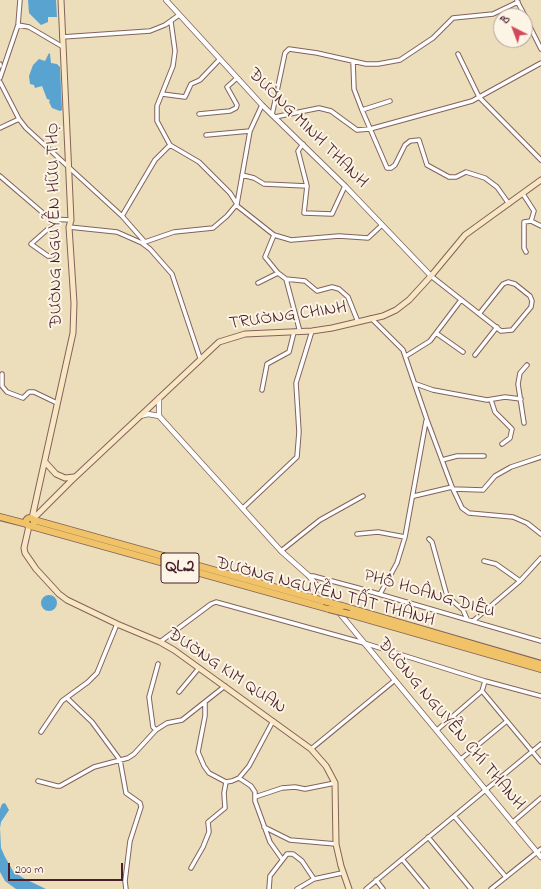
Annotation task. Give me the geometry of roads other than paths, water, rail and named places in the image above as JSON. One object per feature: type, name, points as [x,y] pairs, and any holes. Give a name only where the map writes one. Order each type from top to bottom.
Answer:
[{"type":"highway","name":"QL.2","points":[[0,516],[29,526]]},
{"type":"highway","points":[[29,526],[27,519],[33,519]]},
{"type":"highway","name":"ĐƯỜNG NGUYỄN TẤT THÀNH","points":[[33,519],[541,664]]},
{"type":"highway","name":"ĐƯỜNG NGUYỄN TẤT THÀNH","points":[[29,526],[349,614],[541,669]]},
{"type":"main road","name":"ĐƯỜNG NGUYỄN HỮU THỌ","points":[[33,519],[73,333],[74,304],[69,227],[71,220],[61,0]]},
{"type":"main road","name":"TRƯỜNG CHINH","points":[[33,519],[138,416],[219,342],[226,338],[245,334],[300,332],[332,328],[358,322],[396,310],[409,300],[465,235],[541,180]]},
{"type":"main road","points":[[45,462],[56,474],[66,478],[75,477]]},
{"type":"main road","name":"ĐƯỜNG KIM QUAN","points":[[29,526],[24,551],[46,581],[67,600],[116,624],[160,642],[225,686],[312,749],[326,766],[335,783],[336,844],[342,873],[349,889]]},
{"type":"street","points":[[0,78],[18,25],[20,0]]},
{"type":"street","name":"ĐƯỜNG MINH THANH","points":[[166,0],[219,60],[262,105],[345,186],[430,276]]},
{"type":"street","points":[[517,1],[493,14],[453,18],[433,38],[400,60],[378,64],[353,61],[296,49],[288,50],[274,116],[319,108],[331,111],[357,130],[370,128],[463,104],[479,97],[541,63]]},
{"type":"street","points":[[62,37],[157,30],[172,22],[179,15]]},
{"type":"street","points":[[172,22],[175,51],[173,66],[156,109],[157,121],[170,145],[199,162],[230,193],[237,204],[274,235],[294,241],[339,236],[368,238],[382,226]]},
{"type":"street","points":[[18,25],[29,27],[63,47]]},
{"type":"street","points":[[533,32],[541,49]]},
{"type":"street","points":[[458,54],[479,97],[541,160]]},
{"type":"street","points":[[162,94],[185,97],[191,84],[199,81],[219,60]]},
{"type":"street","points":[[353,61],[354,89],[387,168],[391,168],[395,165],[405,145],[415,139],[419,140],[427,165],[449,177],[456,177],[466,172],[484,178],[497,187],[509,204]]},
{"type":"street","points":[[199,114],[230,111],[236,108],[237,105],[227,88],[237,78]]},
{"type":"street","points":[[0,82],[19,119],[26,128],[122,216],[172,274],[200,358]]},
{"type":"street","points":[[362,110],[390,101]]},
{"type":"street","points":[[69,227],[117,232],[143,242],[184,229],[206,230],[218,225],[237,204],[250,131],[262,105]]},
{"type":"street","points":[[0,128],[19,119]]},
{"type":"street","points":[[206,135],[250,131]]},
{"type":"street","points":[[303,144],[298,151],[306,186],[303,212],[330,214],[333,212],[345,186]]},
{"type":"street","points":[[122,216],[155,160],[170,145]]},
{"type":"street","points":[[242,174],[254,178],[264,184],[306,186]]},
{"type":"street","points":[[0,176],[48,218],[57,221],[71,220]]},
{"type":"street","points":[[523,194],[534,211],[531,221]]},
{"type":"street","points":[[56,252],[52,256],[48,256],[31,244],[57,221]]},
{"type":"street","points":[[526,252],[524,248],[524,223],[531,221],[541,226]]},
{"type":"street","points":[[274,235],[265,257],[278,273],[286,279],[305,281],[317,291],[332,287],[340,288],[348,297],[358,322]]},
{"type":"street","points":[[258,283],[278,273]]},
{"type":"street","points":[[430,276],[479,314],[497,327],[501,331],[512,330],[532,305],[530,296],[513,283],[506,282],[479,314]]},
{"type":"street","points":[[286,279],[300,332]]},
{"type":"street","points":[[406,356],[430,341],[461,300]]},
{"type":"street","points":[[371,318],[403,350],[406,356],[426,420],[452,488],[462,508],[465,511],[513,517],[527,523],[541,534]]},
{"type":"street","points":[[475,355],[497,327]]},
{"type":"street","points":[[243,508],[297,458],[299,432],[296,383],[312,331]]},
{"type":"street","points":[[262,390],[267,364],[289,352],[294,332]]},
{"type":"street","points":[[436,333],[463,352]]},
{"type":"street","points":[[524,423],[519,378],[520,373],[527,365]]},
{"type":"street","points":[[2,374],[2,386],[7,392],[24,398],[29,392],[34,392],[57,403]]},
{"type":"street","points":[[416,384],[433,390],[491,400],[505,397],[521,399]]},
{"type":"street","points":[[138,416],[148,414],[159,416],[159,398]]},
{"type":"street","points":[[491,400],[495,412],[512,429],[510,438],[502,444]]},
{"type":"street","name":"ĐƯỜNG NGUYỄN CHÍ THANH","points":[[159,416],[281,551],[309,576],[513,822],[539,850],[541,857]]},
{"type":"street","points":[[380,594],[397,563],[406,537],[426,420]]},
{"type":"street","points":[[442,460],[457,456],[484,456]]},
{"type":"street","points":[[414,496],[452,488],[483,490],[495,476],[511,467],[541,456]]},
{"type":"street","points":[[281,551],[315,524],[363,496]]},
{"type":"street","points":[[357,534],[378,532],[406,537]]},
{"type":"street","points":[[429,540],[432,542],[447,596],[463,610],[467,619]]},
{"type":"street","points":[[473,621],[520,581],[541,558]]},
{"type":"street","points":[[484,561],[496,564],[520,581]]},
{"type":"street","name":"PHỐ HOÀNG DIỆU","points":[[309,576],[380,594],[541,640]]},
{"type":"street","points":[[160,642],[211,604],[216,602],[364,643],[485,681],[541,696]]},
{"type":"street","points":[[41,732],[57,706],[88,682],[97,673],[116,624]]},
{"type":"street","points":[[156,730],[152,720],[149,697],[158,664]]},
{"type":"street","points":[[179,692],[199,668]]},
{"type":"street","points":[[312,749],[395,680]]},
{"type":"street","points":[[437,730],[482,691],[485,681]]},
{"type":"street","points":[[38,781],[60,786],[94,767],[131,757],[156,730],[167,723],[182,720],[225,686]]},
{"type":"street","points":[[482,691],[541,762]]},
{"type":"street","points":[[67,698],[92,722],[120,760],[126,793],[140,803],[142,807],[130,841],[125,881],[126,889]]},
{"type":"street","points":[[205,703],[205,716],[198,752],[204,766],[210,773],[226,782],[232,782],[239,778],[253,761],[273,721]]},
{"type":"street","points":[[461,759],[507,721]]},
{"type":"street","points":[[366,889],[541,744]]},
{"type":"street","points":[[239,778],[250,786],[271,845],[282,859]]},
{"type":"street","points":[[191,868],[203,847],[209,832],[208,822],[225,808],[224,793],[226,782]]},
{"type":"street","points":[[255,797],[282,788],[295,787],[305,789],[335,783]]},
{"type":"street","points":[[513,822],[541,798]]},
{"type":"street","points":[[454,816],[506,877]]},
{"type":"street","points":[[264,827],[290,840],[336,844]]},
{"type":"street","points":[[428,837],[471,889]]},
{"type":"street","points":[[492,889],[539,850]]},
{"type":"street","points":[[269,889],[270,876],[287,854],[297,856],[314,879]]},
{"type":"street","points":[[402,859],[427,889]]},
{"type":"street","points":[[297,889],[314,879],[342,873]]},
{"type":"street","points":[[376,880],[383,889]]},
{"type":"water","points":[[28,0],[56,0],[57,17],[48,17],[48,22],[41,25],[29,13]]},
{"type":"water","points":[[49,53],[51,63],[57,64],[60,67],[62,110],[60,111],[52,108],[49,102],[50,100],[47,99],[42,86],[35,88],[34,85],[30,84],[29,76],[33,65],[39,59],[45,61]]},
{"type":"water","points":[[46,595],[52,595],[57,600],[55,609],[52,611],[46,611],[41,606],[41,600]]},
{"type":"water","points":[[5,803],[9,810],[1,822],[0,828],[0,809],[2,804]]},
{"type":"water","points":[[0,828],[1,848],[13,871],[23,878],[46,889],[16,889],[5,881],[0,872]]}]
